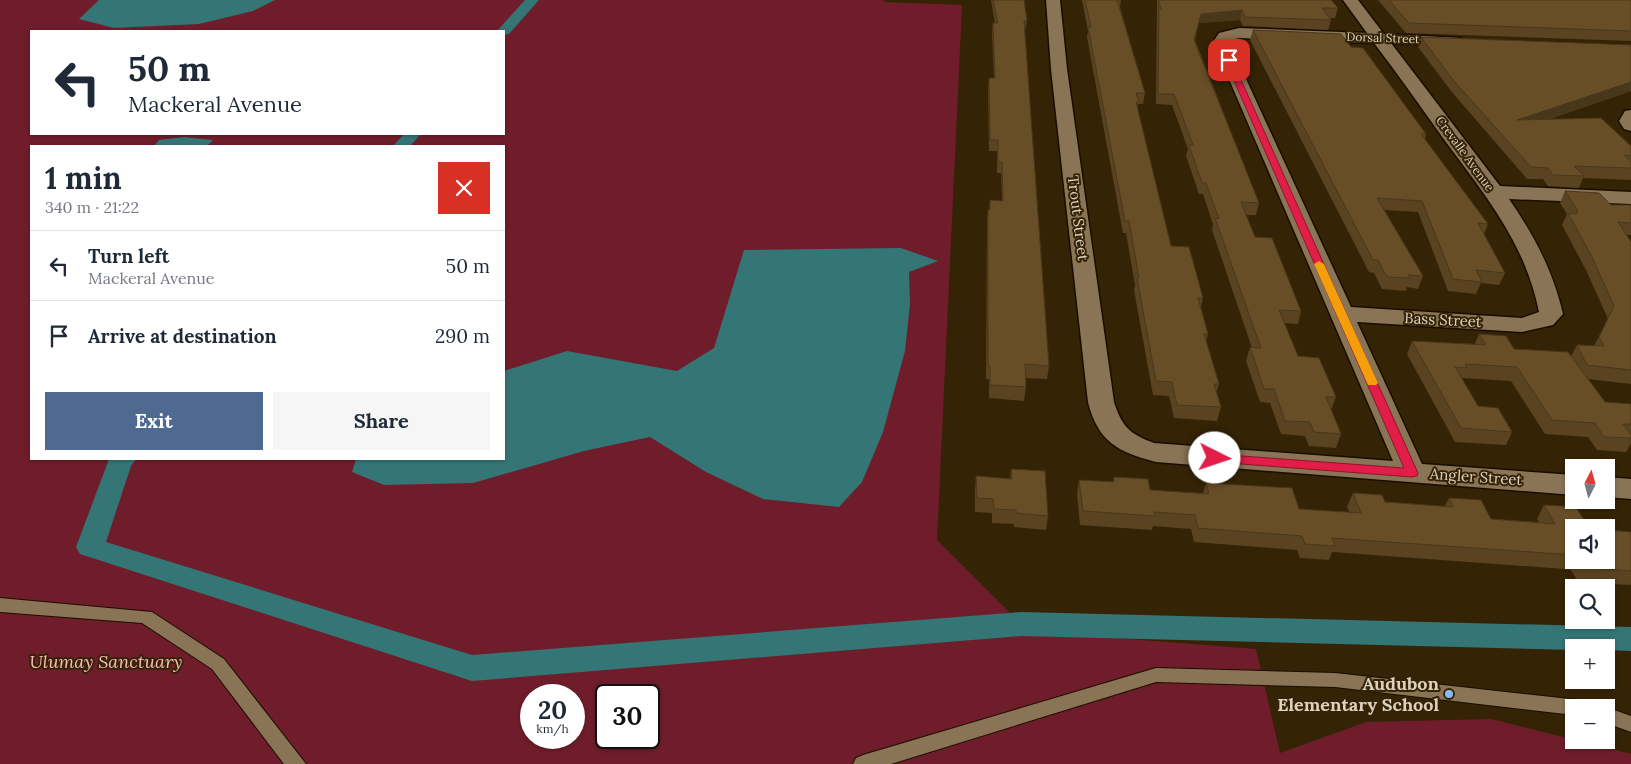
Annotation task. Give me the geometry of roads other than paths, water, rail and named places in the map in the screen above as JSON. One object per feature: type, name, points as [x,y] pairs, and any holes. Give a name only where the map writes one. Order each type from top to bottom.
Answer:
[{"type":"street","name":"Trout Street","points":[[1053,0],[1059,69],[1101,402],[1105,420],[1114,433]]},
{"type":"street","name":"Crevalle Avenue","points":[[1350,0],[1380,38],[1527,241],[1549,301],[1551,314],[1544,320]]},
{"type":"street","name":"Dorsal Street","points":[[1342,314],[1221,42],[1225,36],[1239,33],[1474,42]]},
{"type":"street","points":[[1631,115],[1628,121],[1631,125]]},
{"type":"street","points":[[1493,192],[1631,198]]},
{"type":"street","name":"Bass Street","points":[[1342,314],[1522,325],[1544,320]]},
{"type":"street","points":[[1342,314],[1412,473]]},
{"type":"street","name":"Angler Street","points":[[1114,433],[1133,446],[1156,454],[1565,484]]},
{"type":"street","points":[[1615,488],[1631,489]]},
{"type":"lane","points":[[0,605],[146,617],[218,664],[296,764]]},
{"type":"lane","points":[[863,764],[1156,675],[1335,680],[1565,706]]},
{"type":"lane","points":[[1615,718],[1631,724]]},
{"type":"water","points":[[99,0],[275,0],[253,11],[199,24],[114,28],[79,19]]},
{"type":"water","points":[[184,137],[213,140],[208,145],[155,145],[159,140]]},
{"type":"water","points":[[901,248],[938,261],[909,272],[910,304],[905,351],[883,432],[862,482],[839,507],[763,499],[706,472],[650,437],[584,451],[473,483],[384,485],[352,472],[356,460],[505,460],[505,371],[567,351],[677,371],[714,348],[744,250]]},
{"type":"waterway","points":[[505,30],[532,0]]},
{"type":"waterway","points":[[402,145],[412,135]]},
{"type":"waterway","points":[[122,460],[119,464],[90,547],[472,668],[1021,624],[1631,639]]},
{"type":"place","name":"Audubon Elementary School","points":[[1449,694]]},
{"type":"park label","name":"Ulumay Sanctuary","points":[[106,662]]}]
